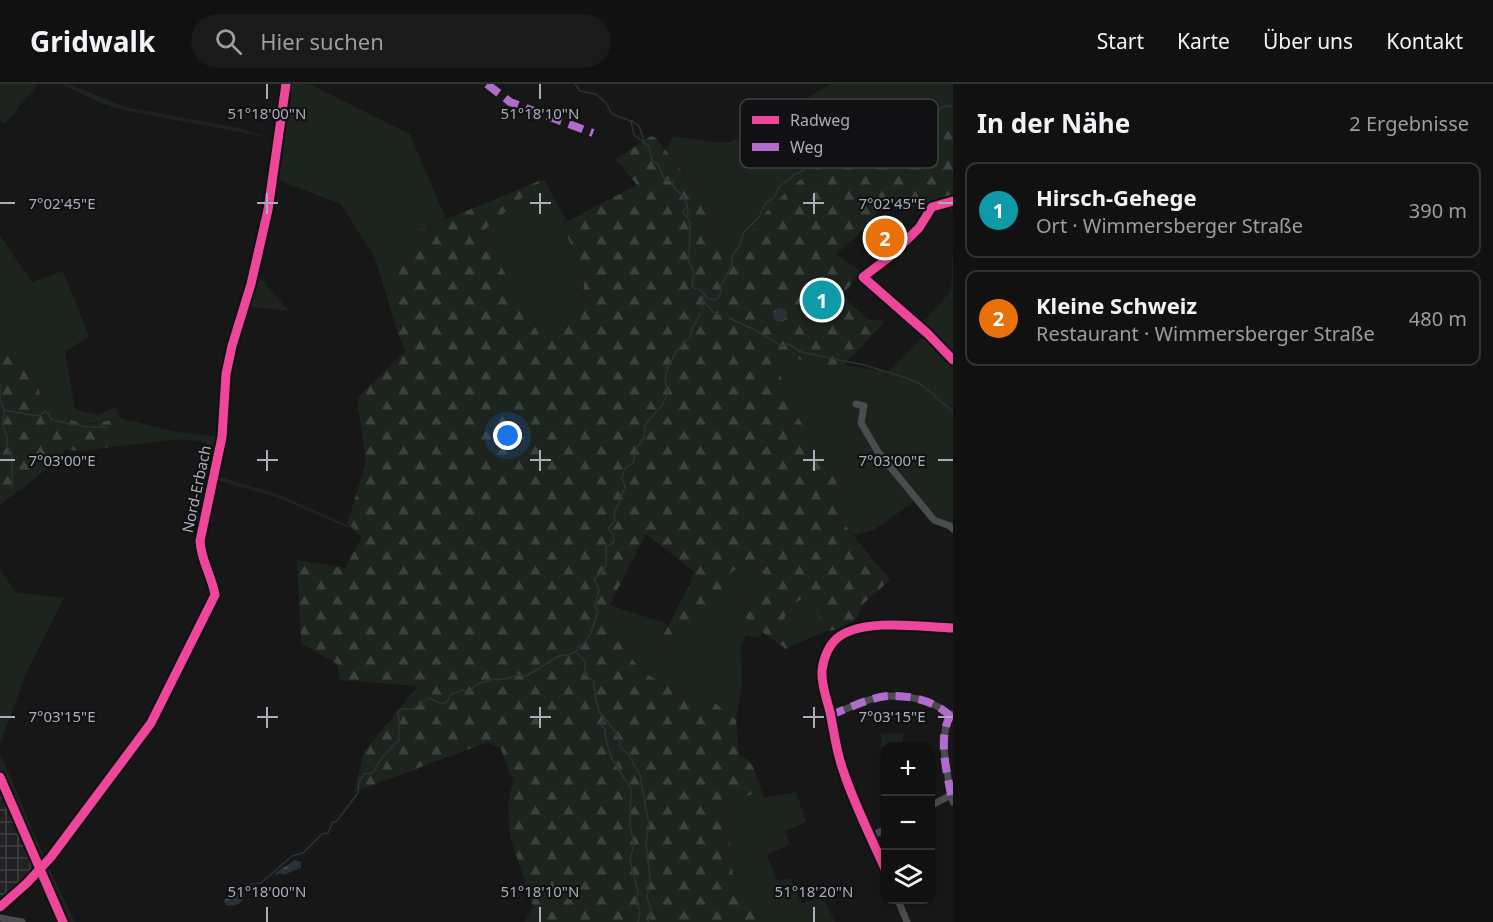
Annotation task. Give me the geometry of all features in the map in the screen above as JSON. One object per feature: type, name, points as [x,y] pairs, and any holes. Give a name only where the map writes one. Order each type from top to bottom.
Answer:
[{"type":"street","name":"Nord-Erbach","points":[[0,907],[46,863],[151,723],[215,595],[200,552],[200,541],[222,436],[226,374],[251,284],[268,210],[286,84]]},
{"type":"street","points":[[863,277],[928,334],[953,360]]},
{"type":"street","points":[[856,404],[864,406],[861,423],[878,452],[934,520],[950,525],[953,529]]},
{"type":"street","points":[[881,860],[843,771],[822,672],[828,650],[840,636],[854,630],[882,626],[953,628]]},
{"type":"street","points":[[830,715],[889,696],[919,699],[951,714],[946,728],[945,751],[952,797],[935,804]]},
{"type":"street","points":[[871,836],[881,830]]},
{"type":"street","points":[[900,904],[907,922]]},
{"type":"street","points":[[0,918],[22,922]]},
{"type":"shaded area","points":[[0,794],[36,872],[0,902]]},
{"type":"green space","points":[[0,84],[38,84],[5,124],[0,120]]},
{"type":"green space","points":[[61,84],[69,84],[125,107],[239,128],[270,138],[124,110],[103,104]]},
{"type":"green space","points":[[291,84],[309,84],[410,134],[446,219],[413,233],[404,258],[392,272],[398,334],[375,258],[341,204],[277,180]]},
{"type":"green space","points":[[830,84],[953,84],[953,132],[938,125],[938,99],[806,99]]},
{"type":"green space","points":[[938,125],[953,132],[953,210],[929,204],[899,208],[894,199],[882,204],[868,226],[836,254],[860,271],[844,294],[847,300],[867,319],[885,321],[844,365],[819,367],[788,355],[775,363],[799,419],[835,477],[844,524],[890,580],[863,604],[855,621],[835,630],[827,631],[827,625],[805,597],[787,608],[783,625],[793,645],[786,649],[739,612],[750,604],[764,574],[742,566],[730,573],[712,620],[692,625],[674,642],[658,645],[688,588],[694,571],[646,534],[601,622],[608,616],[632,636],[622,647],[643,672],[666,685],[710,699],[736,720],[739,755],[751,764],[761,790],[720,808],[730,840],[733,878],[760,922],[525,922],[533,906],[510,837],[508,804],[513,781],[501,749],[488,742],[354,792],[364,752],[418,686],[340,680],[337,664],[301,643],[297,560],[345,568],[362,537],[353,530],[354,528],[347,525],[366,462],[357,398],[405,351],[398,334],[392,272],[404,258],[413,233],[544,179],[482,232],[544,343],[560,335],[582,298],[585,277],[562,224],[637,185],[616,159],[651,136],[656,138],[697,189],[705,203],[711,236],[734,256],[765,213],[816,168],[938,168]]},
{"type":"green space","points":[[673,136],[712,142],[731,142],[740,137],[740,168],[816,168],[769,209],[734,256],[711,236],[705,203],[666,149]]},
{"type":"green space","points":[[544,179],[566,220],[562,224],[585,277],[582,298],[560,335],[544,343],[482,232]]},
{"type":"green space","points":[[0,236],[32,282],[63,271],[89,336],[65,352],[75,409],[97,415],[116,407],[120,418],[127,420],[178,432],[221,437],[218,456],[207,444],[185,440],[111,447],[116,419],[96,423],[70,421],[41,401],[38,385],[0,345]]},
{"type":"green space","points":[[953,246],[953,526],[937,517],[919,498],[874,530],[854,535],[844,524],[835,477],[799,419],[775,363],[788,355],[819,367],[844,365],[888,372],[925,335],[921,324],[951,291]]},
{"type":"green space","points":[[255,272],[289,311],[246,306]]},
{"type":"green space","points":[[0,345],[38,385],[41,401],[63,418],[91,424],[116,419],[111,447],[82,451],[66,450],[48,468],[0,505]]},
{"type":"green space","points":[[214,475],[280,495],[354,528],[353,530],[279,498],[213,479]]},
{"type":"green space","points":[[742,566],[764,574],[750,604],[740,612],[761,631],[761,638],[746,636],[741,646],[742,686],[736,720],[710,699],[666,685],[643,672],[622,647],[631,636],[600,624],[610,605],[668,624],[658,644],[674,642],[692,625],[712,620],[730,573]]},
{"type":"green space","points":[[0,570],[16,592],[64,598],[26,674],[0,744]]},
{"type":"green space","points":[[805,597],[827,625],[827,631],[793,645],[783,625],[787,609]]},
{"type":"green space","points":[[903,733],[903,742],[881,742],[881,734]]},
{"type":"green space","points":[[0,753],[49,868],[75,922],[58,922],[0,794]]},
{"type":"green space","points":[[761,790],[763,798],[796,792],[806,822],[785,832],[790,844],[767,855],[778,881],[790,878],[802,904],[822,895],[835,922],[760,922],[733,878],[730,840],[720,807]]},
{"type":"water","points":[[777,308],[783,308],[787,315],[783,322],[777,322],[773,318],[773,312]]},
{"type":"water","points":[[295,860],[301,862],[301,868],[283,875],[282,873],[276,875],[275,873]]},
{"type":"water","points":[[243,891],[245,895],[240,903],[233,906],[226,905],[224,901],[231,893]]},
{"type":"waterway","points":[[575,84],[580,91],[596,94],[606,103],[612,114],[631,121],[634,135],[649,146],[652,161],[658,164],[664,178],[672,182],[684,198],[690,223],[689,263],[694,272],[692,284],[693,288],[701,290],[707,298],[715,300],[720,296],[721,286],[732,264],[732,256],[744,232],[759,217],[765,204],[775,196],[779,187],[807,168]]},
{"type":"waterway","points":[[938,110],[946,106],[953,106]]},
{"type":"waterway","points":[[632,121],[639,126],[644,141]]},
{"type":"waterway","points":[[686,217],[683,213],[687,206]]},
{"type":"waterway","points":[[702,307],[703,296]]},
{"type":"waterway","points":[[703,300],[714,313],[720,315]]},
{"type":"waterway","points":[[243,891],[251,884],[261,883],[292,856],[303,853],[322,834],[328,833],[333,822],[336,822],[358,793],[359,782],[364,774],[373,773],[384,756],[399,741],[398,712],[401,709],[413,709],[429,698],[442,704],[447,702],[451,694],[463,690],[468,692],[478,684],[493,679],[526,676],[561,655],[576,652],[578,646],[583,645],[591,633],[598,611],[595,607],[599,590],[594,578],[604,569],[606,547],[614,542],[613,534],[608,528],[615,520],[614,514],[625,487],[622,478],[625,468],[633,463],[637,447],[644,438],[645,425],[662,405],[668,393],[665,380],[668,366],[678,349],[690,338],[700,314]]},
{"type":"waterway","points":[[729,318],[782,346],[788,344],[801,352],[864,365],[907,378],[922,385],[953,412]]},
{"type":"waterway","points":[[0,384],[0,399],[4,410],[3,426],[12,458],[12,488]]},
{"type":"waterway","points":[[4,410],[38,416],[46,411],[52,420],[86,427],[106,427]]},
{"type":"waterway","points":[[577,653],[585,661],[585,675],[594,681],[599,711],[617,734],[621,748],[628,754],[640,775],[649,825],[646,843],[650,878],[647,898],[652,912],[648,922]]},
{"type":"waterway","points":[[604,720],[601,725],[605,729],[611,757],[631,789],[630,825],[634,845],[630,860],[638,892],[637,903],[640,911],[638,922]]},
{"type":"marked path","points":[[487,84],[510,102],[593,133]]},
{"type":"marked path","points":[[830,715],[874,699],[897,696],[930,703],[950,716]]},
{"type":"marked path","points":[[951,795],[945,764],[944,741],[945,730],[953,712]]},
{"type":"cycle path","points":[[0,907],[51,857],[151,723],[215,595],[202,555],[200,541],[222,437],[226,374],[251,284],[268,210],[286,84]]},
{"type":"cycle path","points":[[953,201],[932,207],[919,228],[888,258],[863,277],[928,334],[953,360]]},
{"type":"cycle path","points":[[881,860],[857,808],[841,763],[822,681],[824,661],[833,643],[851,630],[879,625],[953,628]]},
{"type":"cycle path","points":[[0,777],[63,922]]},
{"type":"place","name":"Kleine Schweiz","points":[[885,238]]},
{"type":"place","name":"Hirsch-Gehege","points":[[822,300]]}]
